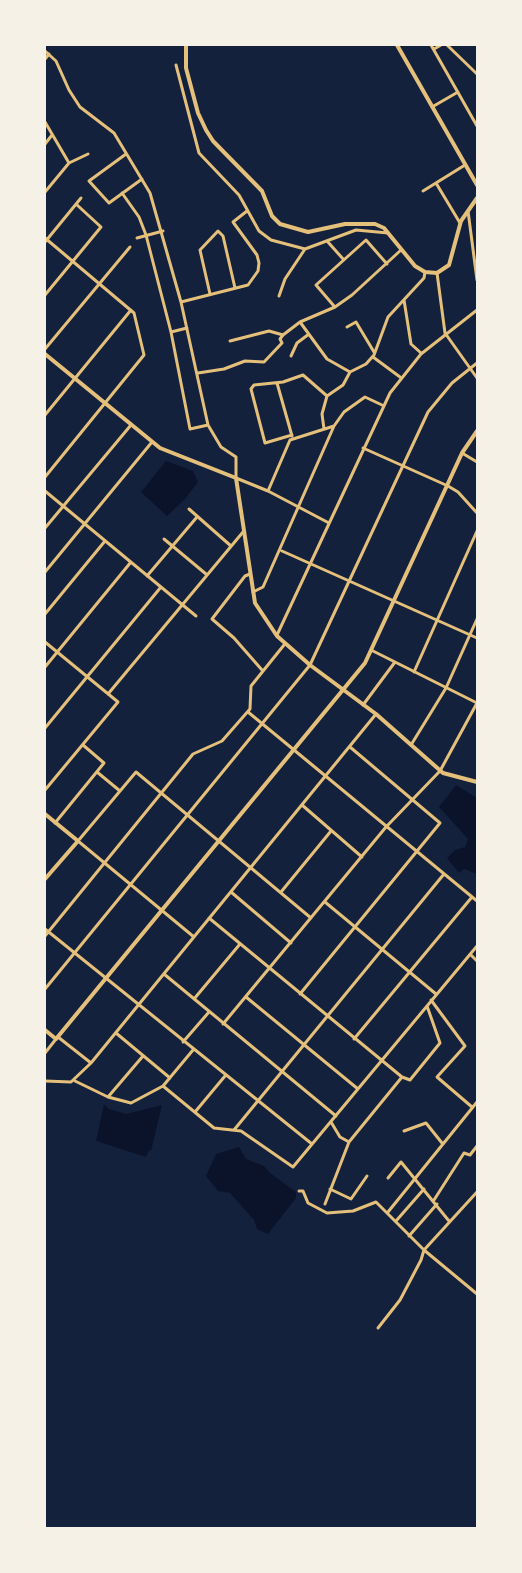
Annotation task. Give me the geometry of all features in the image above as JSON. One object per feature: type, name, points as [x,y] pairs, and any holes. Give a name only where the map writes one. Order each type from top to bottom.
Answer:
[{"type":"street","points":[[186,45],[186,68],[198,113],[206,130],[213,141],[262,191],[272,216],[279,224],[309,232],[345,224],[375,224],[390,234],[415,266],[425,272],[437,273],[449,265],[460,223],[477,198]]},
{"type":"street","points":[[397,45],[465,165],[475,177],[477,185]]},
{"type":"street","points":[[441,45],[433,47],[477,126]]},
{"type":"street","points":[[447,45],[477,74]]},
{"type":"street","points":[[45,51],[59,66],[69,90],[80,107],[114,133],[150,193],[163,231],[181,302],[208,425],[221,447],[236,458],[236,478],[243,532],[257,608],[284,645],[376,714],[440,771],[476,780]]},
{"type":"street","points":[[45,59],[49,54]]},
{"type":"street","points":[[176,65],[199,153],[239,195],[259,231],[271,240],[305,249],[356,230],[390,234]]},
{"type":"street","points":[[432,107],[458,92]]},
{"type":"street","points":[[45,122],[69,163]]},
{"type":"street","points":[[45,144],[52,135]]},
{"type":"street","points":[[45,192],[69,163],[88,154]]},
{"type":"street","points":[[126,154],[89,181],[109,203],[141,179]]},
{"type":"street","points":[[423,191],[465,165]]},
{"type":"street","points":[[436,183],[460,223]]},
{"type":"street","points":[[122,193],[139,217],[146,235],[171,332],[190,429],[208,425]]},
{"type":"street","points":[[45,477],[144,355],[134,313],[46,240],[81,198]]},
{"type":"street","points":[[45,295],[101,226],[76,204]]},
{"type":"street","points":[[468,210],[477,280]]},
{"type":"street","points":[[181,302],[248,285],[260,267],[256,255],[233,222],[248,211]]},
{"type":"street","points":[[137,238],[163,231]]},
{"type":"street","points":[[210,294],[200,250],[218,231],[223,237],[235,288]]},
{"type":"street","points":[[335,307],[316,285],[366,240],[387,264]]},
{"type":"street","points":[[327,241],[344,260]]},
{"type":"street","points":[[45,349],[130,247]]},
{"type":"street","points":[[279,296],[285,279],[305,249]]},
{"type":"street","points":[[198,373],[224,369],[245,361],[264,362],[282,343],[280,339],[283,335],[300,322],[335,307],[401,250]]},
{"type":"street","points":[[324,429],[322,414],[327,396],[343,385],[350,372],[366,364],[374,355],[384,324],[424,278],[425,272]]},
{"type":"street","points":[[437,273],[445,333],[477,378]]},
{"type":"street","points":[[404,300],[411,344],[421,354]]},
{"type":"street","points":[[45,415],[131,310]]},
{"type":"street","points":[[277,636],[363,448],[400,377],[445,333],[477,310]]},
{"type":"street","points":[[300,322],[327,359],[350,372]]},
{"type":"street","points":[[347,327],[356,322],[374,355],[400,377]]},
{"type":"street","points":[[171,332],[187,328]]},
{"type":"street","points":[[230,341],[269,331],[283,335]]},
{"type":"street","points":[[291,356],[297,343],[309,334]]},
{"type":"street","points":[[45,354],[160,448],[267,491],[330,523]]},
{"type":"street","points":[[45,989],[310,666],[428,412],[452,383],[477,363]]},
{"type":"street","points":[[327,396],[303,375],[277,383],[254,385],[251,389],[264,443],[334,426]]},
{"type":"street","points":[[277,383],[293,437]]},
{"type":"street","points":[[253,592],[264,587],[334,426],[344,412],[365,397],[383,406]]},
{"type":"street","points":[[45,528],[131,425]]},
{"type":"street","points":[[45,1053],[295,750],[373,651],[462,453],[477,431]]},
{"type":"street","points":[[267,491],[293,437]]},
{"type":"street","points":[[45,572],[152,442]]},
{"type":"street","points":[[363,448],[448,486],[458,492],[477,513]]},
{"type":"street","points":[[462,453],[477,462]]},
{"type":"street","points":[[45,491],[196,616]]},
{"type":"street","points":[[189,509],[231,546]]},
{"type":"street","points":[[147,576],[197,517]]},
{"type":"street","points":[[414,672],[477,531]]},
{"type":"street","points":[[108,694],[243,532]]},
{"type":"street","points":[[164,539],[207,575]]},
{"type":"street","points":[[45,615],[105,541]]},
{"type":"street","points":[[281,551],[477,638]]},
{"type":"street","points":[[45,667],[131,562]]},
{"type":"street","points":[[250,574],[245,576],[212,619],[234,638],[262,670]]},
{"type":"street","points":[[45,728],[161,587]]},
{"type":"street","points":[[410,746],[446,688],[477,620]]},
{"type":"street","points":[[45,642],[118,702],[45,790]]},
{"type":"street","points":[[45,936],[47,930],[194,754],[222,741],[248,712],[251,686],[284,645]]},
{"type":"street","points":[[223,1024],[386,827],[440,771],[477,703],[373,651]]},
{"type":"street","points":[[363,705],[395,662]]},
{"type":"street","points":[[248,712],[477,901]]},
{"type":"street","points":[[75,1081],[376,714]]},
{"type":"street","points":[[55,823],[105,764],[82,745]]},
{"type":"street","points":[[300,994],[440,824],[350,747]]},
{"type":"street","points":[[97,772],[120,791]]},
{"type":"street","points":[[45,879],[136,772],[252,866],[311,918]]},
{"type":"street","points":[[302,805],[362,857]]},
{"type":"street","points":[[45,814],[194,937]]},
{"type":"street","points":[[281,892],[331,831]]},
{"type":"street","points":[[234,1130],[444,874]]},
{"type":"street","points":[[231,892],[291,943]]},
{"type":"street","points":[[354,1039],[472,897]]},
{"type":"street","points":[[325,902],[436,994]]},
{"type":"street","points":[[209,918],[354,1039],[402,1077],[410,1080],[440,1043],[427,1005]]},
{"type":"street","points":[[47,930],[138,1006],[312,1144]]},
{"type":"street","points":[[194,999],[240,944]]},
{"type":"street","points":[[163,1086],[214,1128],[241,1131],[293,1167],[477,946]]},
{"type":"street","points":[[470,954],[477,961]]},
{"type":"street","points":[[164,974],[336,1116]]},
{"type":"street","points":[[246,997],[358,1089]]},
{"type":"street","points":[[431,1000],[437,1011],[458,1032],[465,1046],[437,1077],[477,1111]]},
{"type":"street","points":[[183,1042],[209,1012]]},
{"type":"street","points":[[45,1030],[91,1064]]},
{"type":"street","points":[[116,1033],[170,1078]]},
{"type":"street","points":[[45,1082],[75,1081],[108,1097],[131,1103],[163,1086],[193,1050]]},
{"type":"street","points":[[108,1097],[143,1056]]},
{"type":"street","points":[[195,1112],[225,1076]]},
{"type":"street","points":[[325,1204],[349,1142],[402,1077]]},
{"type":"street","points":[[388,1212],[477,1102]]},
{"type":"street","points":[[331,1122],[340,1137],[349,1142]]},
{"type":"street","points":[[404,1131],[426,1123],[442,1143]]},
{"type":"street","points":[[434,1200],[464,1153],[470,1155],[477,1146]]},
{"type":"street","points":[[388,1178],[401,1162],[434,1200],[449,1222]]},
{"type":"street","points":[[330,1190],[351,1199],[367,1176]]},
{"type":"street","points":[[396,1221],[424,1189]]},
{"type":"street","points":[[299,1191],[303,1191],[308,1203],[327,1213],[353,1211],[373,1201],[388,1212],[424,1250],[477,1294]]},
{"type":"street","points":[[378,1328],[400,1300],[424,1250],[477,1192]]},
{"type":"street","points":[[409,1236],[437,1204]]},
{"type":"water","points":[[166,461],[193,471],[198,482],[185,499],[167,516],[141,492]]},
{"type":"water","points":[[456,785],[477,798],[477,874],[464,869],[459,873],[447,858],[455,850],[465,847],[468,839],[439,807]]},
{"type":"water","points":[[104,1104],[109,1109],[126,1114],[162,1105],[151,1151],[149,1150],[146,1157],[96,1141]]},
{"type":"water","points":[[239,1147],[246,1159],[264,1166],[296,1192],[296,1198],[268,1234],[257,1229],[254,1220],[230,1193],[218,1191],[206,1176],[216,1154]]}]
